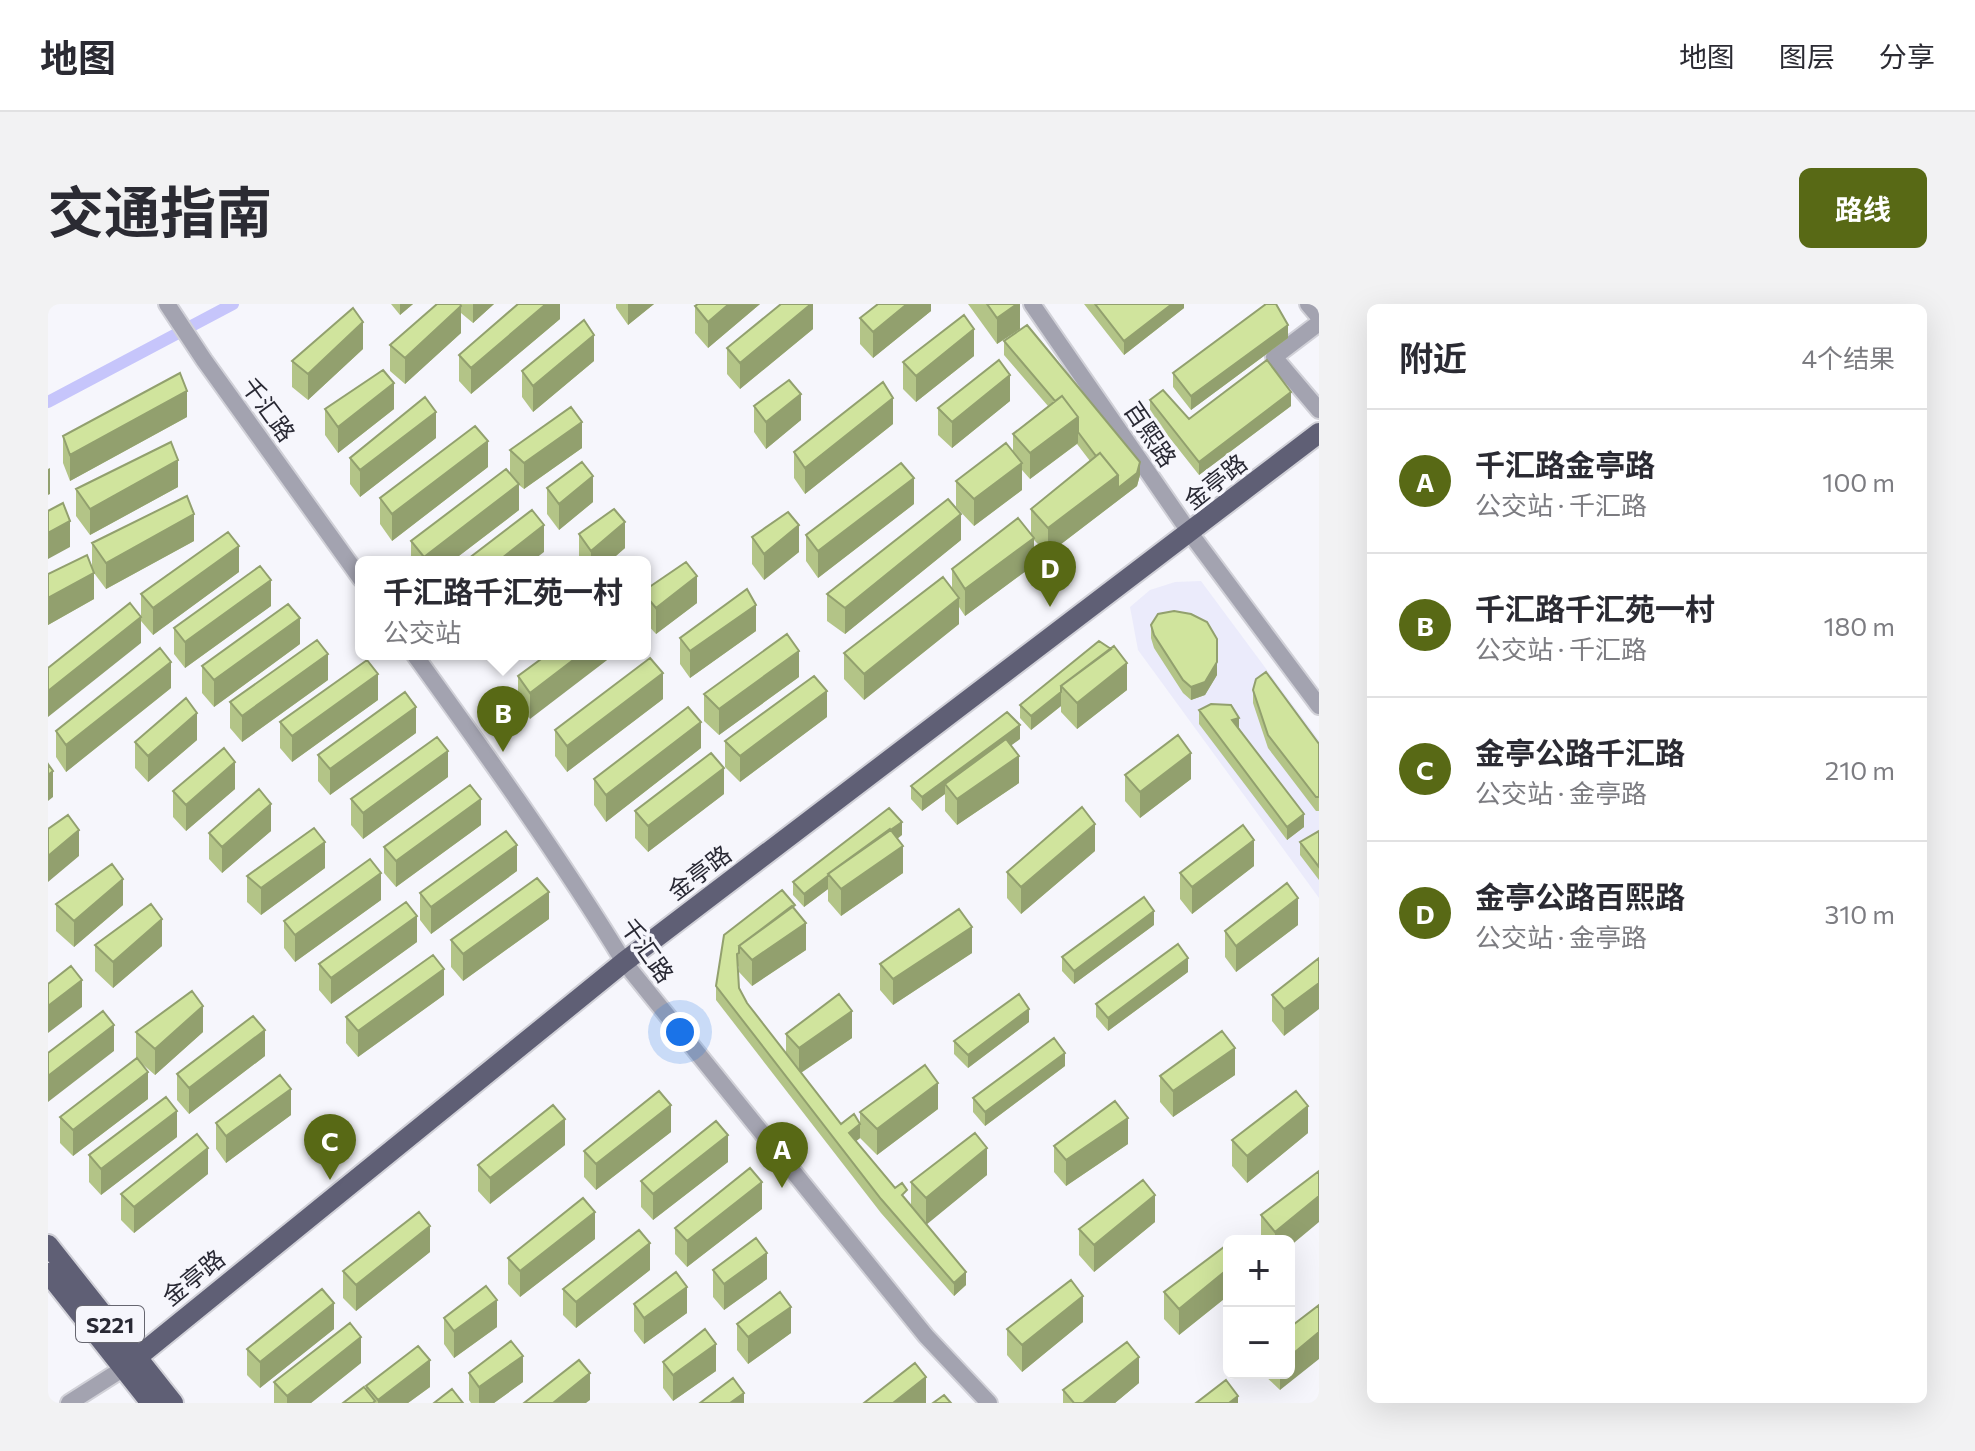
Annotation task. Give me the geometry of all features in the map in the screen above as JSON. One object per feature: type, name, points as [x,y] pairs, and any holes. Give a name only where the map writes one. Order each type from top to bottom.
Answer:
[{"type":"main road","name":"金亭路","points":[[130,1362],[624,962],[1319,433]]},
{"type":"main road","name":"S221","points":[[48,1245],[130,1362],[151,1403]]},
{"type":"main road","name":"S221","points":[[48,1273],[130,1362],[173,1403]]},
{"type":"street","name":"百熙路","points":[[1032,304],[1190,533],[1319,706]]},
{"type":"street","points":[[1308,304],[1319,317]]},
{"type":"street","name":"千汇路","points":[[170,308],[355,571]]},
{"type":"street","points":[[1319,323],[1274,357],[1319,410]]},
{"type":"street","name":"千汇路","points":[[418,660],[536,826],[624,962],[926,1336],[989,1403]]},
{"type":"street","points":[[69,1403],[130,1362]]},
{"type":"shaded area","points":[[1201,581],[1319,740],[1319,898],[1138,650],[1130,607],[1150,590],[1175,582]]},
{"type":"building","points":[[437,304],[461,306],[405,358],[390,345]]},
{"type":"building","points":[[518,304],[546,304],[471,368],[459,355]]},
{"type":"building","points":[[729,304],[708,322],[695,306]]},
{"type":"building","points":[[781,304],[811,304],[740,363],[727,348]]},
{"type":"building","points":[[878,304],[907,304],[873,332],[860,318]]},
{"type":"building","points":[[987,304],[1017,304],[997,318]]},
{"type":"building","points":[[1095,304],[1172,304],[1124,341]]},
{"type":"building","points":[[1266,304],[1276,304],[1288,325],[1191,396],[1173,373]]},
{"type":"building","points":[[353,308],[363,322],[308,374],[292,361]]},
{"type":"building","points":[[964,315],[974,329],[916,376],[903,362]]},
{"type":"building","points":[[584,320],[594,335],[533,386],[522,371]]},
{"type":"building","points":[[1027,325],[1140,462],[1137,473],[1118,488],[1118,475],[1100,453],[1096,456],[1078,432],[1078,417],[1062,396],[1055,401],[1004,341]]},
{"type":"building","points":[[999,360],[1010,375],[952,422],[938,408]]},
{"type":"building","points":[[1267,360],[1291,392],[1199,462],[1150,400],[1163,390],[1189,419]]},
{"type":"building","points":[[383,370],[394,383],[338,427],[325,409]]},
{"type":"building","points":[[180,373],[187,391],[70,455],[63,436]]},
{"type":"building","points":[[789,380],[801,394],[766,422],[754,406]]},
{"type":"building","points":[[883,382],[893,398],[805,468],[794,452]]},
{"type":"building","points":[[1062,396],[1078,417],[1030,453],[1013,434]]},
{"type":"building","points":[[425,397],[436,412],[360,470],[350,458]]},
{"type":"building","points":[[571,407],[582,422],[524,463],[510,450]]},
{"type":"building","points":[[475,426],[488,441],[392,514],[380,498]]},
{"type":"building","points":[[171,442],[178,460],[90,509],[76,489]]},
{"type":"building","points":[[1006,443],[1022,463],[974,499],[956,481]]},
{"type":"building","points":[[1100,453],[1118,475],[1048,528],[1031,509]]},
{"type":"building","points":[[582,462],[593,476],[559,504],[547,488]]},
{"type":"building","points":[[901,463],[914,478],[818,551],[806,535]]},
{"type":"building","points":[[506,469],[519,484],[425,556],[411,541]]},
{"type":"building","points":[[187,496],[194,514],[106,563],[92,543]]},
{"type":"building","points":[[948,499],[961,514],[845,608],[827,594]]},
{"type":"building","points":[[63,503],[70,521],[48,533],[48,511]]},
{"type":"building","points":[[614,509],[625,522],[591,551],[579,534]]},
{"type":"building","points":[[532,510],[544,525],[505,556],[472,556]]},
{"type":"building","points":[[788,512],[799,525],[764,554],[752,537]]},
{"type":"building","points":[[1018,518],[1034,538],[965,589],[952,569]]},
{"type":"building","points":[[228,532],[239,546],[153,608],[141,594]]},
{"type":"building","points":[[87,555],[94,573],[48,598],[48,574]]},
{"type":"building","points":[[686,562],[697,576],[656,608],[651,602],[651,586]]},
{"type":"building","points":[[260,566],[271,580],[185,642],[174,628]]},
{"type":"building","points":[[943,577],[959,598],[864,674],[844,653]]},
{"type":"building","points":[[747,589],[756,605],[690,651],[680,638]]},
{"type":"building","points":[[130,603],[141,617],[48,691],[48,668]]},
{"type":"building","points":[[288,604],[300,618],[214,680],[202,666]]},
{"type":"building","points":[[1174,611],[1191,614],[1207,622],[1217,639],[1217,662],[1205,682],[1191,687],[1183,680],[1154,635],[1151,625],[1158,614]]},
{"type":"building","points":[[787,634],[799,651],[719,709],[704,694]]},
{"type":"building","points":[[317,640],[328,654],[242,716],[230,702]]},
{"type":"building","points":[[1099,641],[1111,649],[1061,686],[1061,692],[1031,716],[1020,705]]},
{"type":"building","points":[[1114,646],[1127,663],[1077,703],[1061,686]]},
{"type":"building","points":[[160,648],[171,662],[66,745],[56,731]]},
{"type":"building","points":[[651,659],[663,673],[567,746],[555,730],[647,660]]},
{"type":"building","points":[[367,660],[378,674],[292,736],[280,722]]},
{"type":"building","points":[[540,660],[573,660],[530,693],[518,676]]},
{"type":"building","points":[[1266,672],[1319,744],[1319,797],[1268,735],[1253,690],[1256,679]]},
{"type":"building","points":[[814,676],[827,691],[740,756],[725,741]]},
{"type":"building","points":[[405,692],[416,707],[330,769],[318,755]]},
{"type":"building","points":[[186,698],[197,713],[148,756],[135,742]]},
{"type":"building","points":[[1211,704],[1231,705],[1239,718],[1232,720],[1304,814],[1287,827],[1199,710]]},
{"type":"building","points":[[688,707],[701,722],[606,795],[594,779]]},
{"type":"building","points":[[1007,712],[1020,725],[922,797],[911,786]]},
{"type":"building","points":[[1178,735],[1191,753],[1140,792],[1125,775]]},
{"type":"building","points":[[437,737],[448,751],[363,813],[351,799]]},
{"type":"building","points":[[1006,739],[1019,756],[957,799],[945,784]]},
{"type":"building","points":[[224,748],[235,762],[186,805],[173,791]]},
{"type":"building","points":[[711,753],[724,768],[648,826],[635,811]]},
{"type":"building","points":[[470,785],[481,799],[396,861],[384,847]]},
{"type":"building","points":[[259,789],[271,804],[222,847],[209,833]]},
{"type":"building","points":[[1082,807],[1095,824],[1021,887],[1007,872]]},
{"type":"building","points":[[889,808],[902,822],[804,894],[793,882]]},
{"type":"building","points":[[68,815],[79,830],[48,856],[48,829]]},
{"type":"building","points":[[1243,825],[1254,840],[1192,887],[1180,873]]},
{"type":"building","points":[[314,828],[325,842],[261,888],[247,876]]},
{"type":"building","points":[[890,829],[903,846],[841,889],[828,874]]},
{"type":"building","points":[[506,831],[517,845],[431,907],[420,893]]},
{"type":"building","points":[[1319,831],[1319,867],[1300,842]]},
{"type":"building","points":[[370,859],[381,873],[295,935],[284,921]]},
{"type":"building","points":[[112,864],[123,879],[74,921],[56,904]]},
{"type":"building","points":[[537,878],[549,892],[463,954],[451,940]]},
{"type":"building","points":[[1287,883],[1298,898],[1236,946],[1225,931]]},
{"type":"building","points":[[782,890],[795,905],[739,946],[739,988],[747,1003],[841,1124],[854,1114],[860,1124],[849,1133],[895,1188],[902,1183],[907,1190],[902,1195],[966,1272],[954,1283],[881,1199],[716,986],[724,935]]},
{"type":"building","points":[[1144,897],[1154,911],[1074,971],[1062,957]]},
{"type":"building","points":[[406,902],[417,916],[331,978],[319,964]]},
{"type":"building","points":[[151,904],[162,919],[113,962],[95,945]]},
{"type":"building","points":[[792,906],[806,923],[752,960],[739,946]]},
{"type":"building","points":[[959,909],[972,927],[893,979],[880,964]]},
{"type":"building","points":[[1178,944],[1188,958],[1108,1018],[1096,1004]]},
{"type":"building","points":[[433,955],[444,969],[358,1031],[346,1017]]},
{"type":"building","points":[[1319,958],[1319,983],[1284,1009],[1272,995]]},
{"type":"building","points":[[71,966],[82,980],[48,1006],[48,984]]},
{"type":"building","points":[[192,991],[203,1006],[155,1049],[136,1032]]},
{"type":"building","points":[[839,994],[852,1011],[799,1048],[786,1034]]},
{"type":"building","points":[[1019,994],[1029,1009],[968,1055],[954,1041]]},
{"type":"building","points":[[103,1011],[114,1025],[48,1076],[48,1053]]},
{"type":"building","points":[[253,1016],[265,1030],[189,1088],[177,1074]]},
{"type":"building","points":[[1222,1031],[1235,1048],[1173,1091],[1160,1076]]},
{"type":"building","points":[[1054,1038],[1065,1053],[985,1112],[973,1098]]},
{"type":"building","points":[[137,1058],[148,1072],[73,1130],[60,1117]]},
{"type":"building","points":[[925,1065],[938,1083],[877,1129],[860,1112]]},
{"type":"building","points":[[280,1075],[291,1089],[226,1136],[216,1123]]},
{"type":"building","points":[[659,1091],[671,1105],[596,1164],[584,1151]]},
{"type":"building","points":[[1296,1091],[1308,1106],[1247,1156],[1232,1140]]},
{"type":"building","points":[[166,1097],[177,1111],[101,1169],[89,1155]]},
{"type":"building","points":[[1115,1101],[1128,1118],[1066,1160],[1054,1146]]},
{"type":"building","points":[[553,1105],[565,1119],[490,1178],[478,1165]]},
{"type":"building","points":[[716,1121],[728,1135],[653,1194],[641,1181]]},
{"type":"building","points":[[975,1133],[987,1148],[926,1198],[911,1182]]},
{"type":"building","points":[[197,1134],[208,1148],[134,1207],[121,1194]]},
{"type":"building","points":[[750,1168],[762,1182],[687,1241],[675,1228]]},
{"type":"building","points":[[1319,1171],[1319,1196],[1275,1232],[1261,1215]]},
{"type":"building","points":[[1143,1180],[1155,1195],[1094,1245],[1079,1229]]},
{"type":"building","points":[[583,1198],[595,1212],[520,1271],[508,1258]]},
{"type":"building","points":[[419,1212],[430,1226],[356,1285],[343,1271]]},
{"type":"building","points":[[639,1230],[650,1243],[576,1302],[563,1289]]},
{"type":"building","points":[[756,1238],[767,1253],[724,1284],[713,1270]]},
{"type":"building","points":[[1223,1248],[1223,1273],[1179,1309],[1164,1292]]},
{"type":"building","points":[[676,1272],[687,1287],[644,1318],[634,1304]]},
{"type":"building","points":[[1071,1280],[1083,1296],[1022,1345],[1007,1329]]},
{"type":"building","points":[[486,1286],[497,1300],[454,1331],[444,1318]]},
{"type":"building","points":[[322,1289],[334,1303],[260,1362],[247,1349]]},
{"type":"building","points":[[780,1292],[791,1307],[748,1337],[737,1324]]},
{"type":"building","points":[[1319,1305],[1319,1332],[1295,1352],[1295,1323]]},
{"type":"building","points":[[350,1323],[361,1337],[287,1396],[274,1382]]},
{"type":"building","points":[[705,1329],[716,1344],[673,1375],[663,1362]]},
{"type":"building","points":[[511,1341],[523,1356],[479,1387],[469,1373]]},
{"type":"building","points":[[1127,1342],[1139,1357],[1083,1403],[1074,1403],[1063,1390]]},
{"type":"building","points":[[418,1346],[430,1360],[378,1400],[366,1386]]},
{"type":"building","points":[[579,1360],[590,1373],[553,1403],[524,1403]]},
{"type":"building","points":[[915,1363],[926,1377],[893,1403],[864,1403]]},
{"type":"building","points":[[733,1378],[744,1393],[730,1403],[700,1403]]},
{"type":"building","points":[[1226,1380],[1238,1396],[1229,1403],[1196,1403]]},
{"type":"building","points":[[364,1387],[375,1401],[373,1403],[343,1403]]},
{"type":"building","points":[[452,1389],[463,1403],[434,1403]]},
{"type":"building","points":[[944,1395],[951,1403],[933,1403]]},
{"type":"waterway","points":[[48,402],[233,304]]},
{"type":"place","name":"金亭公路百熙路","points":[[1050,607]]},
{"type":"place","name":"千汇路千汇苑一村","points":[[503,752]]},
{"type":"place","name":"金亭公路千汇路","points":[[330,1180]]},
{"type":"place","name":"千汇路金亭路","points":[[782,1188]]}]
